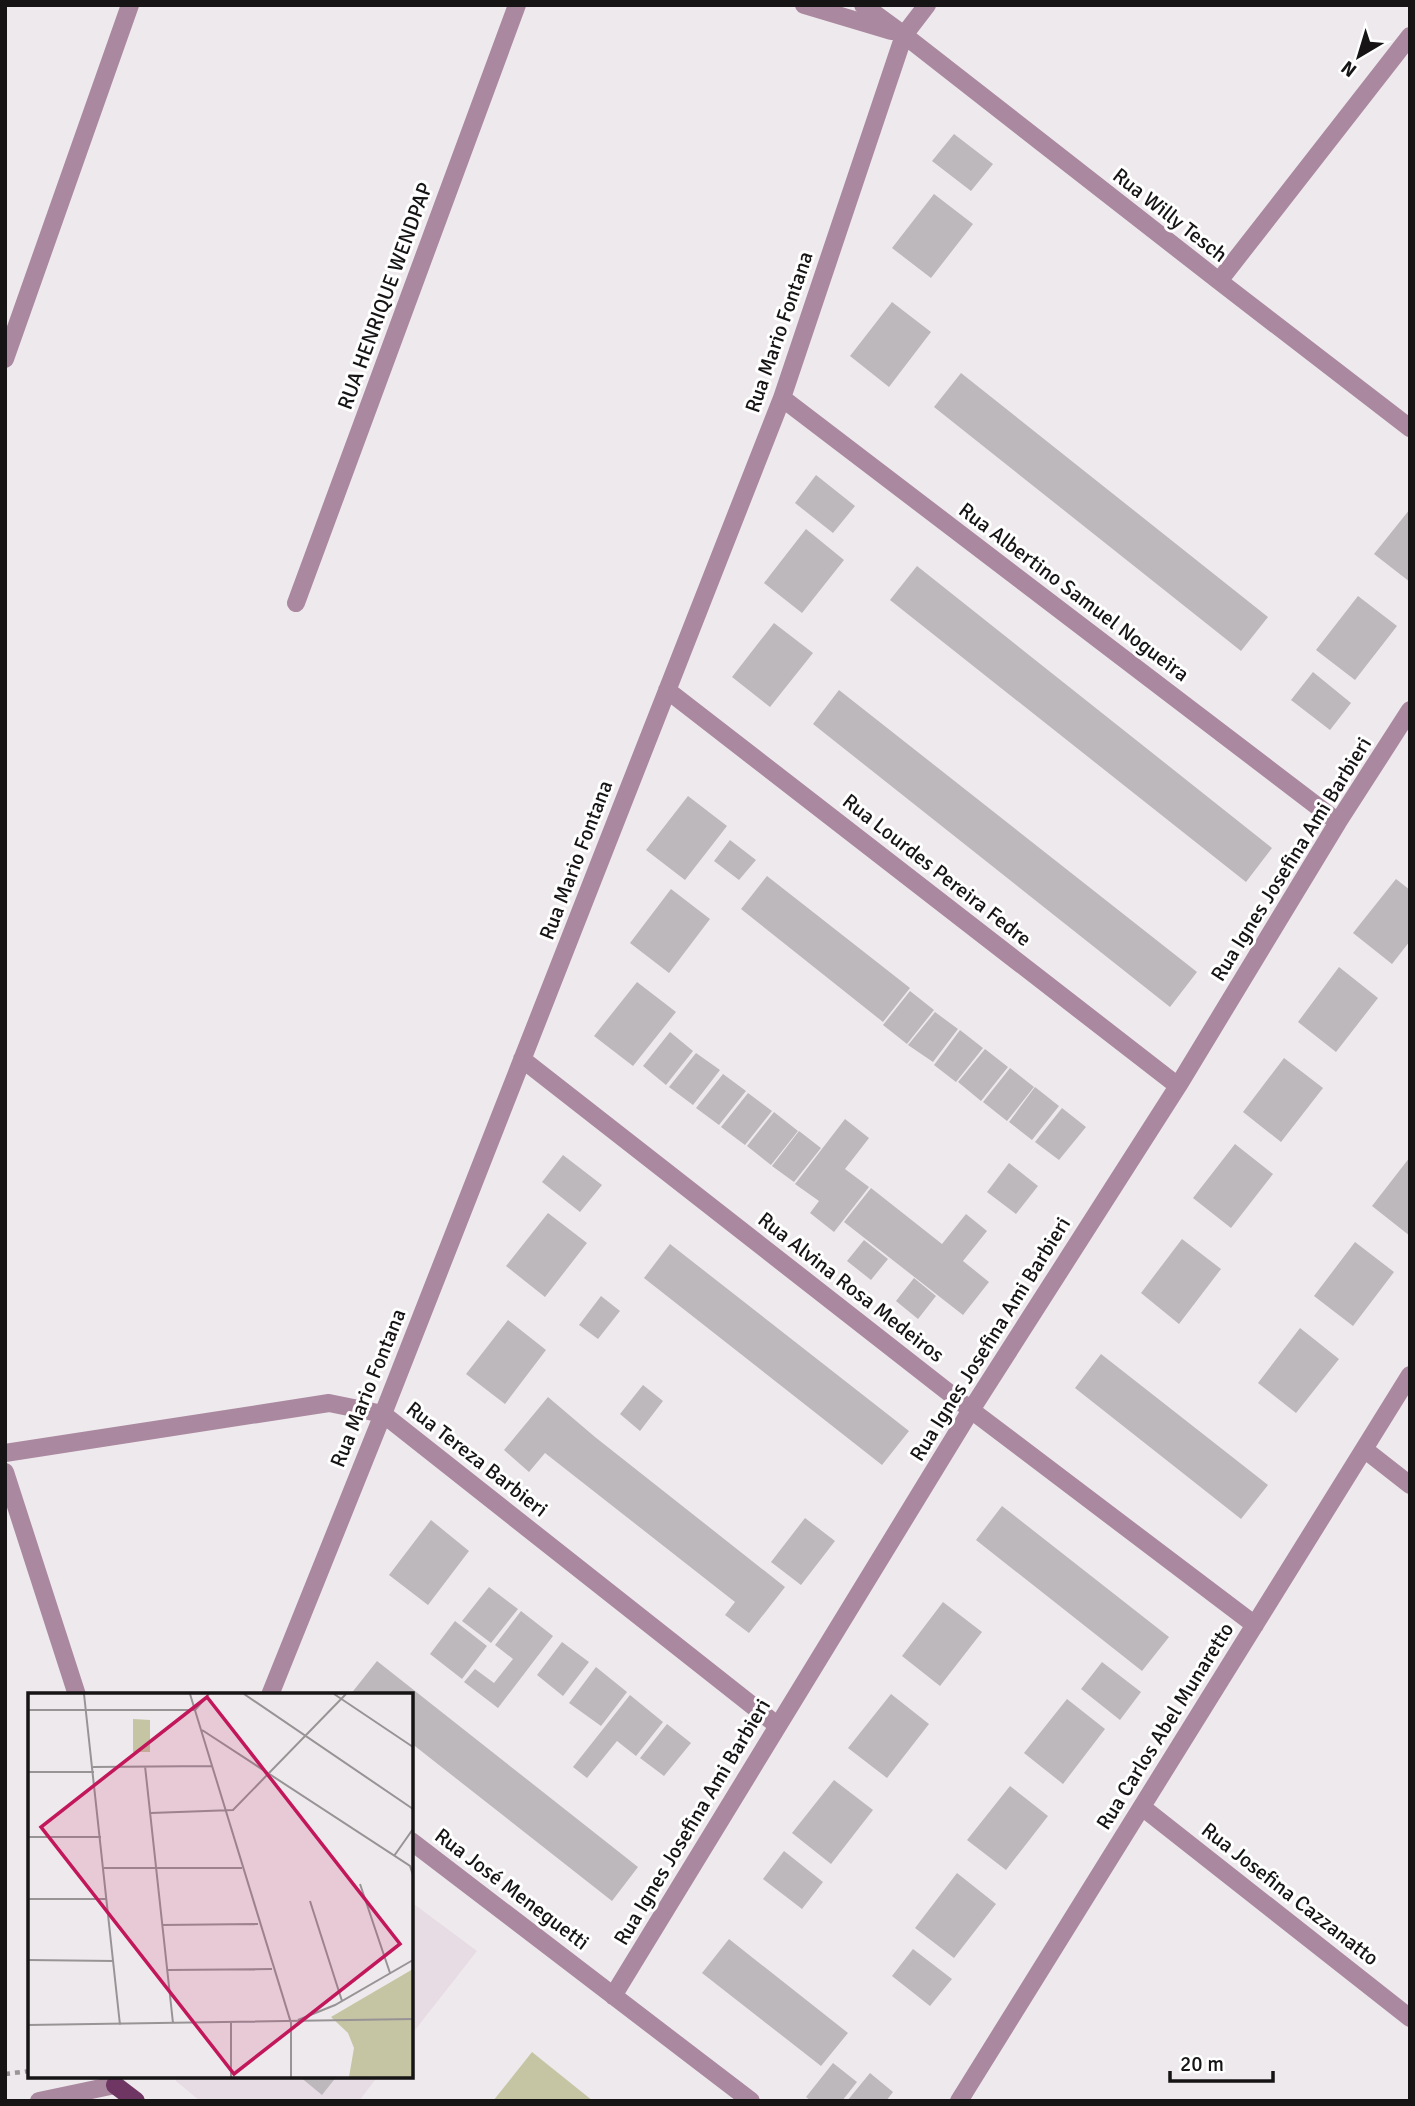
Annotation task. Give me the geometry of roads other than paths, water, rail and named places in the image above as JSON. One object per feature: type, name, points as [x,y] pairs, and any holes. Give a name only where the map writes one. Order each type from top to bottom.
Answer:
[{"type":"main road","points":[[114,2087],[136,2101]]},
{"type":"street","points":[[5,359],[130,5]]},
{"type":"street","name":"RUA HENRIQUE WENDPAP","points":[[296,603],[517,5]]},
{"type":"street","points":[[804,5],[905,35]]},
{"type":"street","points":[[863,5],[905,35]]},
{"type":"street","points":[[905,35],[927,5]]},
{"type":"street","name":"Rua Willy Tesch","points":[[905,35],[1410,428]]},
{"type":"street","name":"Rua Mario Fontana","points":[[271,1693],[782,398],[905,35]]},
{"type":"street","points":[[1219,281],[1410,36]]},
{"type":"street","name":"Rua Albertino Samuel Nogueira","points":[[782,398],[1338,822]]},
{"type":"street","name":"Rua Lourdes Pereira Fedre","points":[[667,691],[1178,1086]]},
{"type":"street","name":"Rua Ignes Josefina Ami Barbieri","points":[[613,1996],[971,1410],[1178,1086],[1338,822],[1410,710]]},
{"type":"street","name":"Rua Alvina Rosa Medeiros","points":[[522,1059],[971,1410],[1255,1625]]},
{"type":"street","name":"Rua Carlos Abel Munaretto","points":[[959,2101],[1410,1375]]},
{"type":"street","name":"Rua Tereza Barbieri","points":[[5,1453],[329,1403],[383,1414],[777,1726]]},
{"type":"street","points":[[1364,1449],[1410,1485]]},
{"type":"street","points":[[5,1472],[76,1693]]},
{"type":"street","name":"Rua Josefina Cazzanatto","points":[[1142,1807],[1410,2018]]},
{"type":"street","name":"Rua José Meneguetti","points":[[413,1843],[751,2101]]},
{"type":"street","points":[[42,2100],[114,2087]]}]
